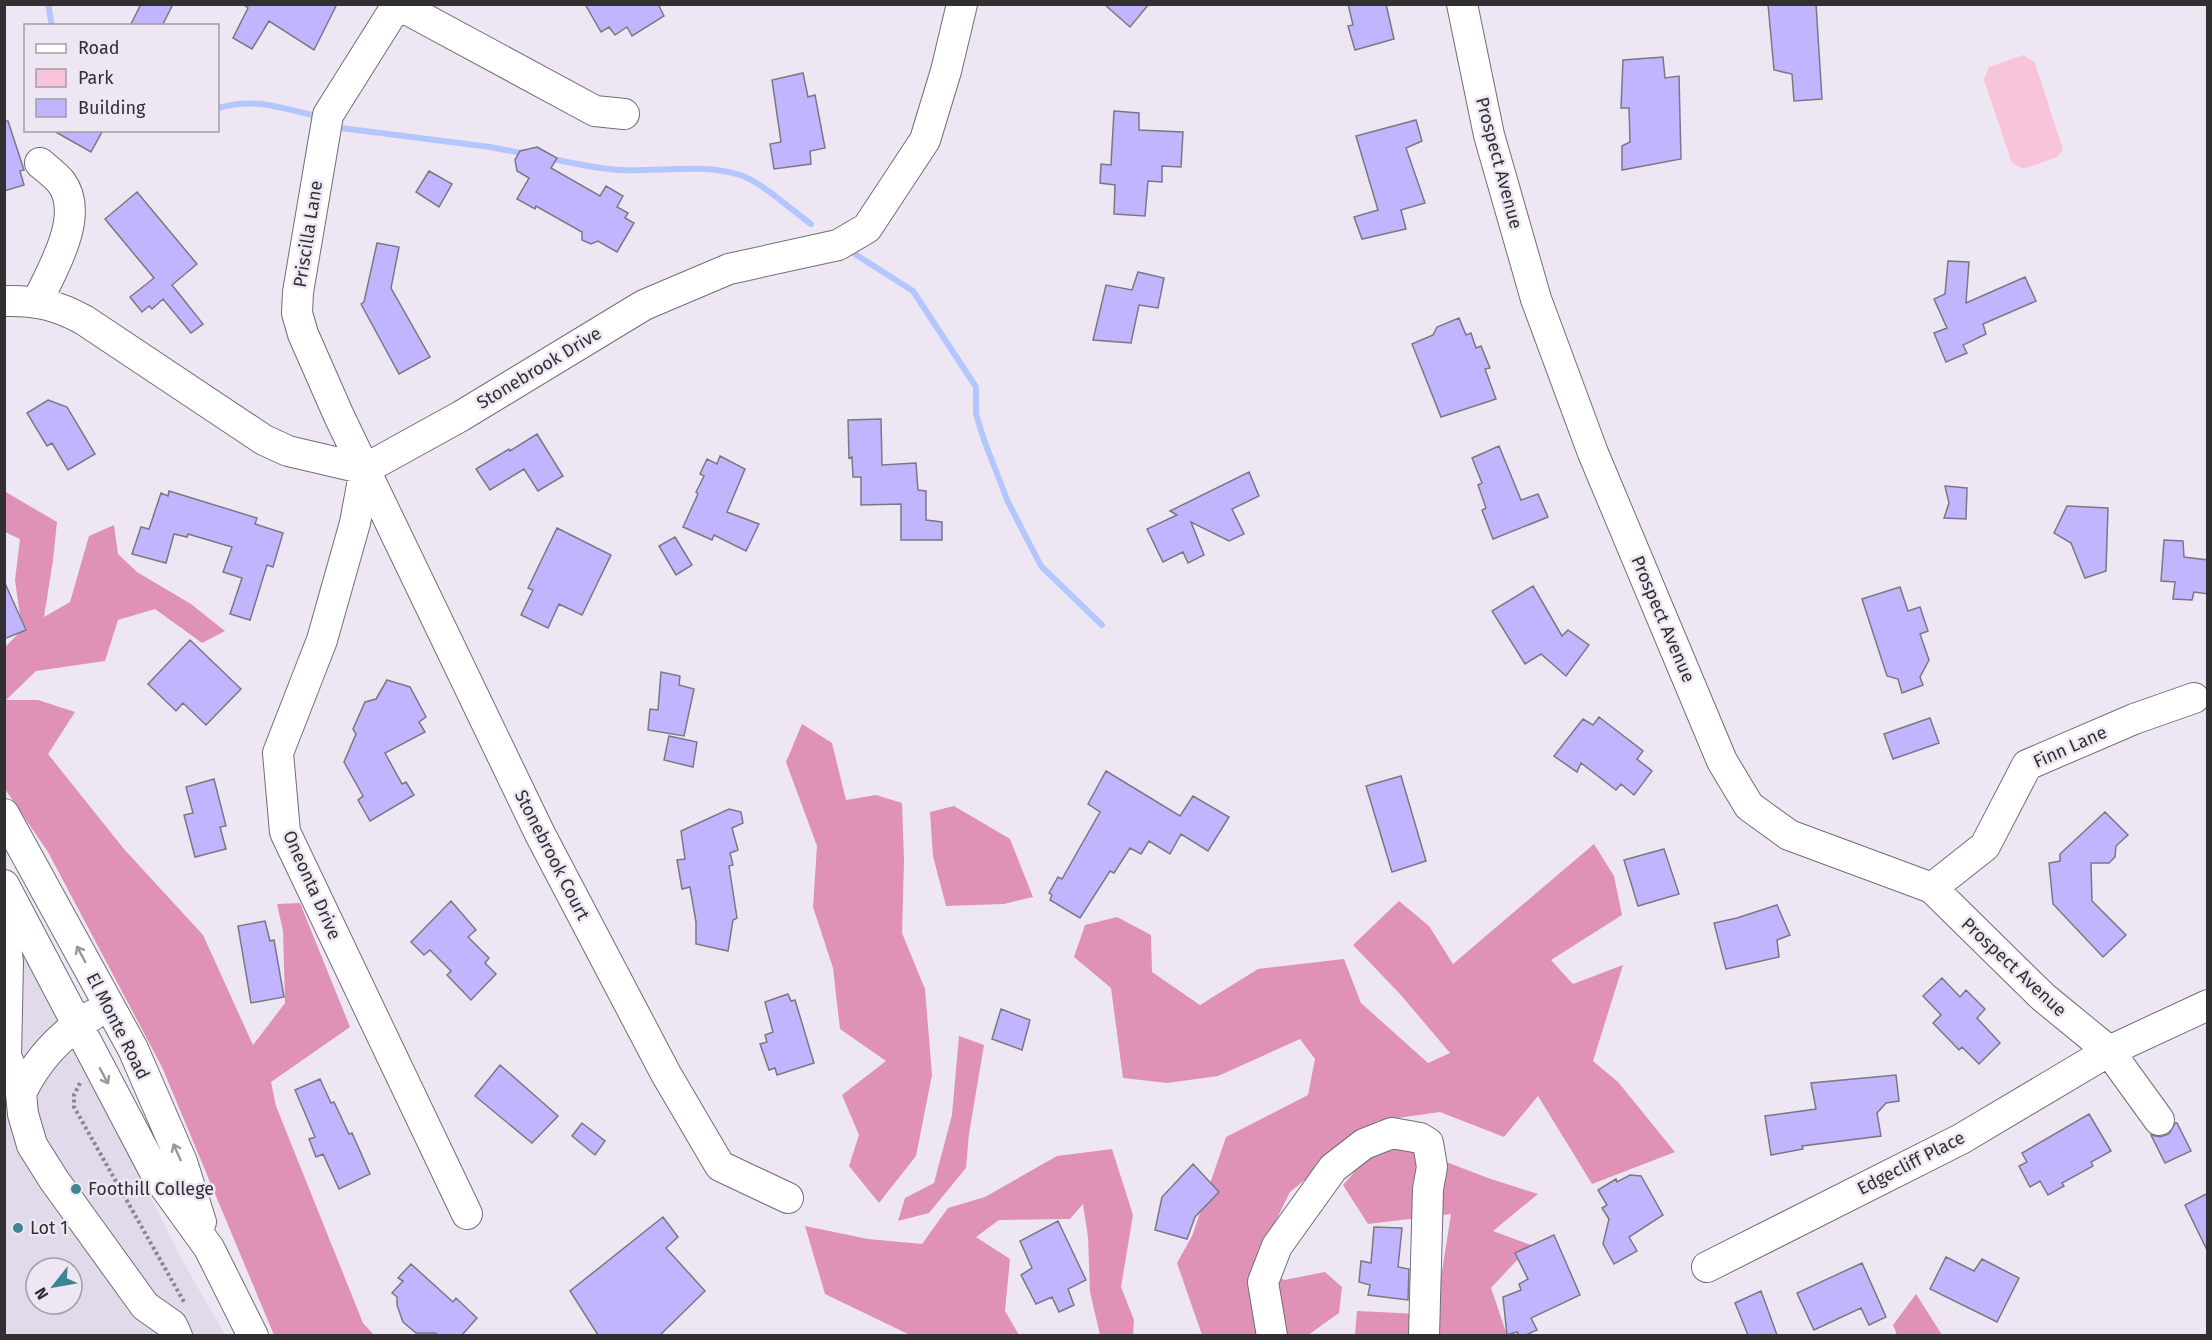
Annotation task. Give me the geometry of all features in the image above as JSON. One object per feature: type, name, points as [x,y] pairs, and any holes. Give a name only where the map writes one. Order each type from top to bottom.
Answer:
[{"type":"street","name":"Stonebrook Drive","points":[[365,469],[460,416],[644,305],[729,269],[838,245],[867,228],[925,140],[946,71],[962,4]]},
{"type":"street","name":"Priscilla Lane","points":[[365,469],[303,334],[297,314],[298,292],[328,115],[397,5],[595,111],[624,114]]},
{"type":"street","name":"Prospect Avenue","points":[[1467,7],[1489,135],[1536,299],[1593,453],[1722,761],[1749,806],[1789,835],[1932,888],[2043,997],[2109,1051],[2159,1120]]},
{"type":"street","points":[[37,302],[65,241],[71,209],[62,183],[40,163]]},
{"type":"street","points":[[4,301],[37,302],[64,309],[264,440],[288,451],[365,469]]},
{"type":"street","name":"Stonebrook Court","points":[[365,469],[540,834],[666,1074],[720,1166],[788,1198]]},
{"type":"street","name":"Oneonta Drive","points":[[365,469],[355,523],[322,640],[278,753],[285,832],[467,1214]]},
{"type":"street","name":"Finn Lane","points":[[1932,888],[1985,846],[2027,765],[2134,719],[2194,698]]},
{"type":"street","name":"El Monte Road","points":[[4,814],[133,1049],[182,1162],[209,1248]]},
{"type":"street","name":"El Monte Road","points":[[4,885],[157,1176],[209,1248],[253,1335]]},
{"type":"street","points":[[4,931],[8,962],[6,1056],[21,1092],[25,1122],[32,1145],[54,1180],[145,1306],[172,1325],[177,1335]]},
{"type":"street","name":"Edgecliff Place","points":[[1707,1267],[1961,1138],[2109,1051],[2208,1005]]},
{"type":"street","points":[[21,1092],[45,1056],[76,1024],[109,1006]]},
{"type":"street","points":[[1272,1335],[1263,1282],[1277,1246],[1333,1168],[1364,1144],[1392,1133],[1420,1138],[1428,1143],[1431,1167],[1428,1190],[1424,1335]]},
{"type":"street","points":[[145,1306],[150,1335]]},
{"type":"path","points":[[86,1077],[77,1085],[74,1107],[186,1305]]},
{"type":"shaded area","points":[[4,491],[57,522],[44,617],[70,602],[89,536],[114,525],[118,554],[137,572],[191,604],[225,631],[202,643],[155,609],[118,620],[105,661],[36,671],[6,700],[38,700],[75,712],[48,754],[124,849],[203,935],[253,1045],[285,1003],[283,931],[277,904],[300,903],[350,1027],[271,1082],[276,1106],[363,1323],[374,1335],[274,1335],[162,1067],[48,852],[5,789],[5,647],[22,630],[15,580],[20,539],[5,532]]},
{"type":"shaded area","points":[[802,724],[832,743],[846,800],[876,795],[902,803],[904,861],[902,933],[925,989],[932,1075],[916,1156],[879,1203],[849,1166],[859,1135],[842,1095],[886,1061],[840,1029],[833,968],[813,907],[817,846],[786,762]]},
{"type":"shaded area","points":[[954,806],[1010,839],[1033,897],[1004,904],[946,906],[933,856],[930,812]]},
{"type":"shaded area","points":[[1594,844],[1614,876],[1622,915],[1551,960],[1573,984],[1623,965],[1593,1061],[1618,1082],[1675,1152],[1592,1184],[1538,1096],[1504,1137],[1440,1112],[1377,1121],[1290,1192],[1257,1259],[1284,1280],[1325,1272],[1342,1287],[1339,1313],[1308,1335],[1202,1335],[1177,1263],[1192,1236],[1226,1137],[1308,1095],[1315,1059],[1300,1039],[1218,1076],[1167,1083],[1123,1078],[1111,988],[1074,957],[1085,925],[1117,917],[1151,935],[1152,972],[1200,1005],[1258,969],[1344,959],[1361,1003],[1428,1063],[1450,1053],[1400,994],[1353,945],[1399,901],[1429,926],[1453,964]]},
{"type":"shaded area","name":"Foothill College","points":[[4,918],[111,1118],[182,1260],[225,1335],[5,1335]]},
{"type":"shaded area","points":[[959,1036],[984,1045],[969,1134],[966,1168],[929,1213],[898,1221],[905,1198],[934,1183],[952,1115]]},
{"type":"shaded area","points":[[1384,1138],[1488,1178],[1538,1194],[1493,1231],[1531,1245],[1491,1288],[1507,1335],[1355,1335],[1357,1311],[1420,1314],[1442,1271],[1451,1214],[1368,1224],[1343,1185]]},
{"type":"shaded area","points":[[1112,1149],[1133,1215],[1121,1287],[1134,1320],[1133,1335],[1100,1335],[1090,1292],[1088,1237],[1083,1204],[1070,1219],[999,1220],[976,1237],[1010,1259],[1005,1311],[1019,1335],[910,1335],[825,1294],[805,1226],[868,1239],[922,1244],[948,1208],[985,1197],[1057,1156]]},
{"type":"shaded area","points":[[1916,1294],[1942,1335],[1897,1335],[1893,1325]]},
{"type":"green space","points":[[2023,55],[2035,63],[2063,150],[2057,157],[2024,169],[2012,163],[1984,80],[1989,67]]},
{"type":"building","points":[[141,4],[173,4],[163,24],[131,24]]},
{"type":"building","points":[[243,4],[337,4],[314,50],[269,21],[252,49],[233,38],[248,8]]},
{"type":"building","points":[[585,4],[658,4],[664,16],[632,36],[627,27],[615,35],[609,27],[601,32]]},
{"type":"building","points":[[1104,4],[1149,4],[1130,27]]},
{"type":"building","points":[[1348,4],[1386,4],[1394,39],[1355,50],[1348,26],[1353,25]]},
{"type":"building","points":[[1768,4],[1816,4],[1822,99],[1794,101],[1792,74],[1774,70]]},
{"type":"building","points":[[1663,57],[1665,78],[1679,76],[1681,159],[1622,170],[1622,146],[1630,142],[1629,108],[1621,108],[1623,60]]},
{"type":"building","points":[[803,73],[808,97],[815,95],[825,148],[810,151],[811,164],[774,169],[770,144],[781,142],[772,80]]},
{"type":"building","points":[[1114,111],[1139,113],[1139,130],[1183,132],[1181,167],[1162,166],[1162,182],[1148,181],[1145,216],[1114,214],[1115,185],[1100,183],[1101,164],[1111,165]]},
{"type":"building","points":[[1416,120],[1422,141],[1406,148],[1425,203],[1401,210],[1406,229],[1362,239],[1354,217],[1378,210],[1356,136]]},
{"type":"building","points":[[4,121],[8,121],[24,170],[20,171],[24,185],[4,191]]},
{"type":"building","points":[[56,132],[102,132],[91,152]]},
{"type":"building","points":[[537,147],[557,158],[551,168],[600,196],[606,186],[623,196],[617,207],[628,213],[625,218],[634,223],[617,252],[598,241],[591,244],[582,240],[582,232],[536,206],[535,209],[517,199],[529,178],[517,171],[515,160],[520,151]]},
{"type":"building","points":[[429,171],[452,184],[439,207],[416,192]]},
{"type":"building","points":[[137,192],[197,264],[172,285],[203,324],[191,333],[163,299],[152,309],[149,306],[142,312],[130,297],[154,278],[105,219]]},
{"type":"building","points":[[377,243],[399,247],[391,288],[430,357],[399,374],[361,304],[364,302]]},
{"type":"building","points":[[1948,261],[1969,262],[1966,303],[2025,277],[2036,301],[1983,324],[1986,334],[1963,345],[1967,353],[1946,362],[1934,333],[1947,328],[1934,299],[1945,294]]},
{"type":"building","points":[[1138,272],[1164,278],[1158,308],[1139,305],[1131,343],[1093,340],[1106,285],[1132,290]]},
{"type":"building","points":[[1459,318],[1466,335],[1471,333],[1476,348],[1481,346],[1490,368],[1485,369],[1496,399],[1441,417],[1412,344],[1433,335],[1437,327]]},
{"type":"building","points":[[48,400],[67,407],[95,454],[68,470],[52,443],[47,446],[27,413]]},
{"type":"building","points":[[881,419],[882,465],[916,463],[918,490],[926,491],[926,520],[942,522],[942,540],[901,540],[901,504],[861,505],[861,477],[853,477],[852,457],[849,458],[848,420]]},
{"type":"building","points":[[537,434],[563,476],[538,491],[524,469],[490,490],[476,469]]},
{"type":"building","points":[[1499,446],[1521,500],[1538,494],[1548,517],[1493,539],[1482,510],[1486,508],[1478,485],[1482,483],[1472,458]]},
{"type":"building","points":[[720,456],[745,469],[727,512],[759,524],[746,551],[714,535],[712,540],[683,527],[698,494],[696,492],[704,476],[700,474],[707,459],[717,464]]},
{"type":"building","points":[[1249,472],[1259,496],[1232,509],[1244,534],[1229,541],[1191,522],[1204,555],[1188,563],[1183,552],[1163,562],[1147,529],[1177,515],[1170,511]]},
{"type":"building","points":[[1945,486],[1967,488],[1966,519],[1944,518],[1949,503]]},
{"type":"building","points":[[169,491],[257,518],[255,524],[283,533],[273,567],[267,565],[250,620],[230,614],[242,578],[223,572],[232,547],[188,534],[187,537],[174,534],[166,563],[132,554],[141,527],[149,529],[161,493],[168,496]]},
{"type":"building","points":[[2067,506],[2108,508],[2106,571],[2085,578],[2071,543],[2054,533]]},
{"type":"building","points":[[557,528],[611,555],[582,615],[559,604],[548,628],[521,615],[533,590],[528,588]]},
{"type":"building","points":[[675,537],[692,565],[676,575],[659,546]]},
{"type":"building","points":[[2164,540],[2183,541],[2184,557],[2208,560],[2208,594],[2194,592],[2192,600],[2173,599],[2175,582],[2161,581]]},
{"type":"building","points":[[4,581],[26,630],[4,639]]},
{"type":"building","points":[[1533,586],[1562,636],[1568,630],[1589,645],[1566,676],[1541,654],[1525,664],[1492,611]]},
{"type":"building","points":[[1900,587],[1908,611],[1920,607],[1928,631],[1920,634],[1929,660],[1920,677],[1923,685],[1902,693],[1898,679],[1887,676],[1862,599]]},
{"type":"building","points":[[190,640],[241,689],[206,725],[183,703],[176,711],[148,684]]},
{"type":"building","points":[[661,672],[680,676],[679,685],[694,689],[684,736],[648,730],[650,709],[658,710]]},
{"type":"building","points":[[387,680],[410,687],[426,717],[419,722],[425,732],[385,753],[402,784],[406,782],[414,795],[370,821],[358,800],[363,796],[344,762],[356,734],[353,729],[365,702],[376,699]]},
{"type":"building","points":[[1599,717],[1643,751],[1637,759],[1652,771],[1634,795],[1621,784],[1616,790],[1581,763],[1577,772],[1554,756],[1583,719],[1593,725]]},
{"type":"building","points":[[1930,718],[1939,743],[1893,759],[1884,734]]},
{"type":"building","points":[[669,736],[697,742],[693,767],[664,760]]},
{"type":"building","points":[[1106,771],[1180,816],[1193,796],[1229,817],[1208,851],[1181,834],[1170,854],[1149,841],[1141,854],[1130,848],[1114,873],[1110,871],[1080,918],[1050,900],[1052,895],[1049,893],[1058,877],[1062,879],[1100,812],[1088,804]]},
{"type":"building","points":[[1401,776],[1426,861],[1392,872],[1366,786]]},
{"type":"building","points":[[214,779],[226,826],[220,827],[226,849],[195,857],[184,815],[193,813],[186,787]]},
{"type":"building","points":[[729,809],[741,812],[743,823],[732,828],[738,850],[730,853],[733,865],[729,866],[737,918],[733,920],[728,951],[696,944],[696,922],[690,887],[682,889],[677,860],[685,859],[681,831]]},
{"type":"building","points":[[2105,812],[2128,835],[2116,846],[2115,857],[2109,863],[2091,863],[2092,901],[2126,935],[2103,957],[2053,904],[2049,863],[2060,861],[2060,854]]},
{"type":"building","points":[[1664,849],[1679,894],[1638,906],[1624,860]]},
{"type":"building","points":[[451,901],[476,930],[468,937],[489,958],[485,963],[496,974],[471,1000],[447,975],[451,971],[430,950],[424,955],[411,942]]},
{"type":"building","points":[[1777,905],[1790,935],[1777,940],[1779,957],[1726,969],[1714,923]]},
{"type":"building","points":[[265,921],[270,941],[274,940],[284,997],[251,1003],[238,926]]},
{"type":"building","points":[[1942,978],[1960,997],[1966,990],[1985,1009],[1977,1018],[2000,1043],[1979,1064],[1962,1047],[1959,1050],[1933,1023],[1941,1015],[1923,996]]},
{"type":"building","points":[[788,994],[791,1001],[795,1000],[814,1063],[777,1075],[775,1068],[769,1070],[760,1044],[767,1042],[765,1035],[773,1032],[765,1002]]},
{"type":"building","points":[[1001,1009],[1030,1020],[1022,1050],[992,1039]]},
{"type":"building","points":[[500,1065],[558,1116],[532,1143],[475,1096]]},
{"type":"building","points":[[1896,1075],[1899,1101],[1886,1103],[1877,1113],[1881,1136],[1802,1146],[1803,1149],[1771,1155],[1765,1116],[1816,1109],[1811,1083]]},
{"type":"building","points":[[320,1079],[349,1134],[352,1133],[370,1174],[339,1189],[323,1154],[316,1157],[309,1139],[315,1137],[295,1090]]},
{"type":"building","points":[[2089,1114],[2111,1151],[2091,1162],[2093,1166],[2062,1183],[2064,1186],[2048,1195],[2040,1181],[2030,1187],[2019,1166],[2027,1162],[2022,1153]]},
{"type":"building","points":[[582,1123],[605,1141],[595,1155],[572,1136]]},
{"type":"building","points":[[2175,1123],[2191,1151],[2165,1163],[2151,1135],[2160,1137],[2169,1134]]},
{"type":"building","points":[[1193,1164],[1219,1192],[1195,1217],[1187,1239],[1155,1230],[1162,1197]]},
{"type":"building","points":[[1630,1175],[1641,1176],[1663,1215],[1629,1237],[1637,1251],[1614,1264],[1603,1244],[1609,1219],[1602,1208],[1607,1205],[1598,1190],[1616,1179],[1617,1182]]},
{"type":"building","points":[[2208,1193],[2208,1252],[2185,1205]]},
{"type":"building","points":[[663,1217],[678,1237],[666,1248],[705,1291],[660,1335],[598,1335],[570,1291]]},
{"type":"building","points":[[1058,1221],[1086,1280],[1068,1289],[1074,1305],[1059,1312],[1052,1297],[1036,1304],[1021,1275],[1032,1268],[1020,1241]]},
{"type":"building","points":[[1374,1227],[1402,1228],[1398,1267],[1409,1269],[1408,1300],[1368,1295],[1370,1285],[1359,1282],[1361,1261],[1371,1263]]},
{"type":"building","points":[[1554,1235],[1580,1295],[1531,1318],[1537,1330],[1526,1335],[1519,1335],[1517,1332],[1507,1335],[1503,1297],[1521,1290],[1519,1284],[1528,1279],[1515,1253]]},
{"type":"building","points":[[1946,1257],[1974,1271],[1982,1259],[2019,1278],[1997,1322],[1930,1289]]},
{"type":"building","points":[[1862,1263],[1886,1317],[1869,1325],[1861,1308],[1814,1330],[1797,1293]]},
{"type":"building","points":[[411,1264],[453,1302],[456,1298],[477,1318],[462,1335],[416,1333],[403,1322],[397,1305],[397,1297],[392,1293],[403,1281],[398,1278]]},
{"type":"building","points":[[1761,1291],[1777,1335],[1748,1335],[1735,1303]]},
{"type":"waterway","points":[[48,4],[52,24]]},
{"type":"waterway","points":[[219,108],[243,103],[255,104],[317,116]]},
{"type":"waterway","points":[[341,128],[490,147],[526,154]]},
{"type":"waterway","points":[[548,158],[611,169],[725,171],[748,178],[811,224]]},
{"type":"waterway","points":[[847,249],[913,291],[976,387],[976,414],[984,440],[1008,502],[1041,566],[1102,625]]},
{"type":"place","name":"Foothill College","points":[[76,1189]]},
{"type":"place","name":"Lot 1","points":[[18,1228]]}]
